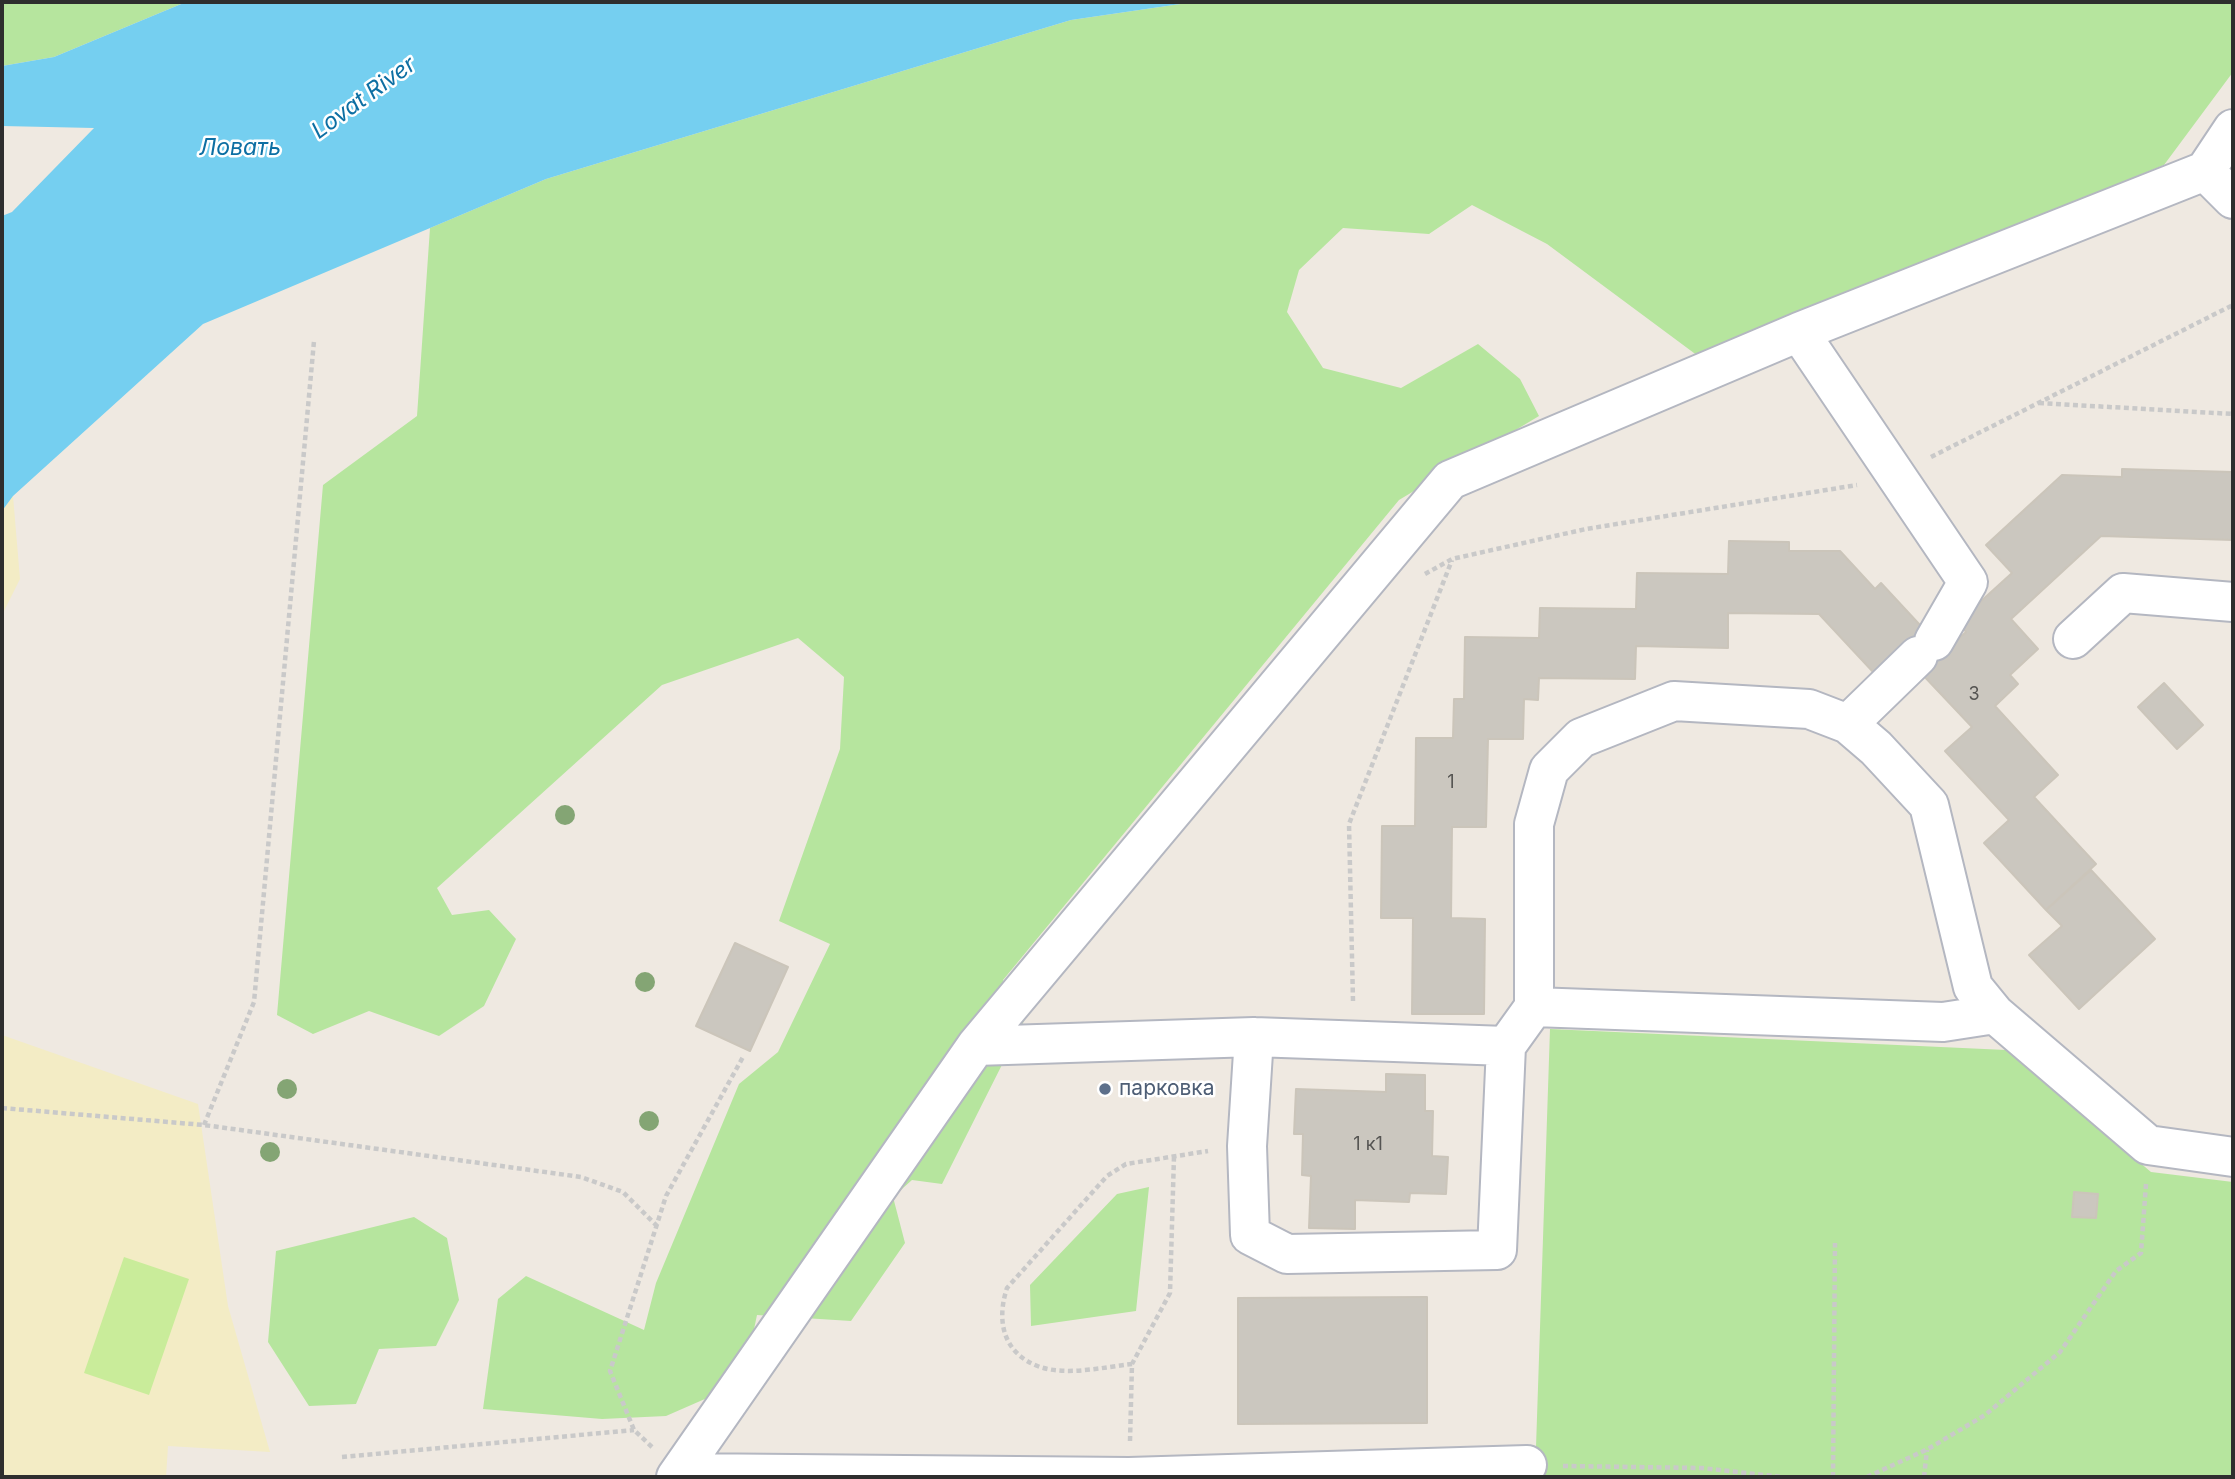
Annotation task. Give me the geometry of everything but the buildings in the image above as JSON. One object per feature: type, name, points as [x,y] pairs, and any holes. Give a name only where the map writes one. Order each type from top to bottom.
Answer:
[{"type":"street","points":[[678,1475],[976,1046],[1450,480],[1799,332],[2205,170],[2233,129]]},
{"type":"street","points":[[2205,170],[2233,199]]},
{"type":"street","points":[[1799,332],[1968,582],[1926,649],[1848,724]]},
{"type":"street","points":[[2073,639],[2123,593],[2233,602]]},
{"type":"street","points":[[1254,1037],[1247,1146],[1250,1235],[1287,1254],[1497,1250],[1506,1046],[1534,1007],[1534,824],[1549,770],[1581,738],[1674,701],[1809,709],[1848,724],[1876,748],[1929,805],[1973,987],[1995,1014],[2148,1145],[2233,1157]]},
{"type":"street","points":[[1534,1007],[1943,1022],[1995,1014]]},
{"type":"street","points":[[976,1046],[1254,1037],[1506,1046]]},
{"type":"street","points":[[678,1475],[1129,1477],[1527,1465]]},
{"type":"path","points":[[1420,576],[1452,559],[1587,529],[1857,485],[1894,475],[2233,306]]},
{"type":"path","points":[[204,1125],[254,1002],[314,341]]},
{"type":"path","points":[[2039,403],[2233,414]]},
{"type":"path","points":[[1353,1041],[1349,824],[1452,559]]},
{"type":"path","points":[[678,1475],[634,1430],[610,1371],[667,1196],[743,1057]]},
{"type":"path","points":[[2,1108],[204,1125],[581,1177],[624,1192],[657,1226]]},
{"type":"path","points":[[1867,1477],[1928,1449],[1985,1415],[2060,1352],[2116,1271],[2141,1253],[2148,1145]]},
{"type":"path","points":[[1132,1364],[1072,1370],[1040,1367],[1016,1351],[1002,1332],[1000,1308],[1007,1288],[1107,1176],[1126,1164],[1247,1146]]},
{"type":"path","points":[[1131,1410],[1132,1364],[1170,1293],[1174,1156]]},
{"type":"path","points":[[1833,1477],[1835,1243]]},
{"type":"path","points":[[342,1457],[634,1430]]},
{"type":"path","points":[[1924,1477],[1928,1449]]},
{"type":"path","points":[[1527,1465],[1702,1468],[1782,1477]]},
{"type":"green space","points":[[2,2],[186,2],[54,57],[2,66]]},
{"type":"green space","points":[[1194,2],[2233,2],[2233,72],[2164,165],[1698,356],[1547,244],[1472,205],[1429,234],[1343,228],[1299,270],[1287,312],[1323,368],[1401,388],[1478,344],[1520,379],[1539,416],[1399,500],[1003,980],[1025,1019],[942,1184],[912,1180],[893,1197],[905,1243],[851,1321],[757,1315],[749,1353],[714,1395],[666,1416],[602,1419],[483,1409],[498,1299],[526,1276],[644,1330],[656,1283],[739,1084],[778,1052],[830,944],[779,921],[840,749],[844,677],[798,638],[662,685],[437,888],[452,915],[489,910],[516,939],[484,1006],[439,1036],[369,1011],[313,1034],[277,1015],[323,485],[417,416],[430,228],[546,179],[1071,20]]},
{"type":"green space","points":[[1550,1029],[2006,1050],[2151,1172],[2233,1182],[2233,1477],[1535,1477]]},
{"type":"green space","points":[[1149,1187],[1136,1311],[1031,1326],[1030,1285],[1117,1194]]},
{"type":"green space","points":[[414,1217],[447,1238],[459,1300],[436,1346],[379,1349],[356,1404],[309,1406],[268,1342],[276,1251]]},
{"type":"green space","points":[[124,1257],[189,1279],[149,1395],[84,1373]]},
{"type":"sand","points":[[13,496],[20,579],[2,615],[2,511]]},
{"type":"sand","points":[[2,1035],[198,1104],[228,1306],[270,1452],[168,1446],[166,1477],[2,1477]]},
{"type":"water","name":"Ловать","points":[[186,2],[1194,2],[1071,20],[546,179],[203,324],[13,496],[2,511],[2,216],[12,212],[94,128],[2,126],[2,66],[54,57]]},
{"type":"place","name":"парковка","points":[[1105,1089]]},
{"type":"water label","name":"Lovat River","points":[[364,98]]}]
